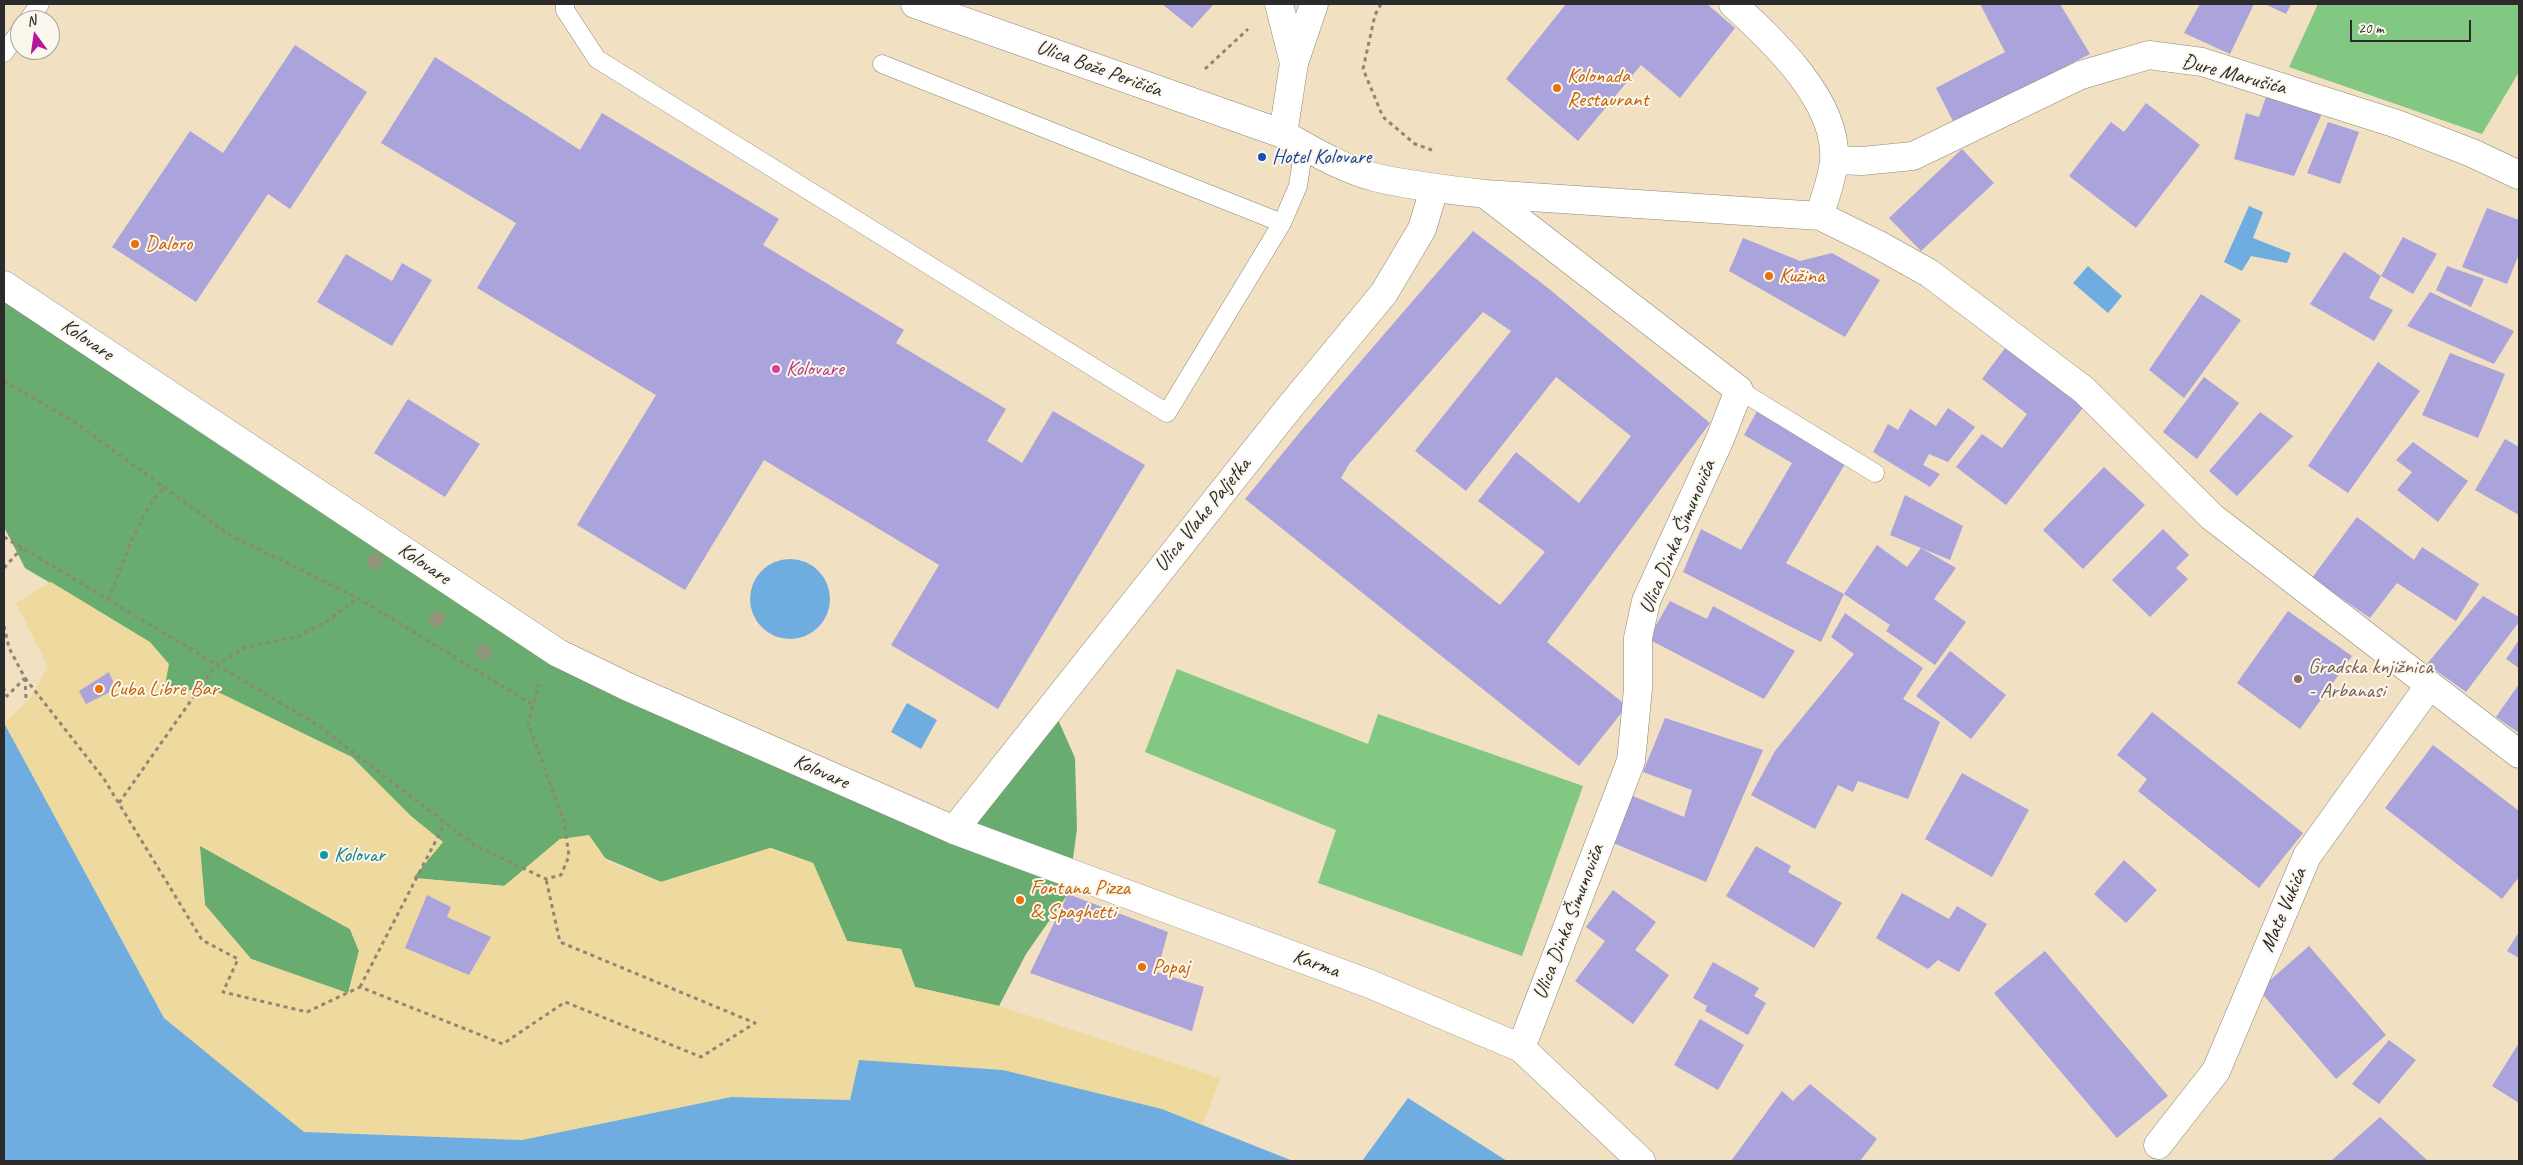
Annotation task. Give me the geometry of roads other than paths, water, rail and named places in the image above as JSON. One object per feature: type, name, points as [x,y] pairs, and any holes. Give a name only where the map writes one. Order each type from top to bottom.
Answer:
[{"type":"street","name":"Ulica Bože Peričića","points":[[915,4],[1293,140],[1334,162],[1376,177],[1434,188],[1485,194],[1820,216]]},
{"type":"street","points":[[1279,4],[1294,63],[1293,140]]},
{"type":"street","points":[[1294,63],[1314,4]]},
{"type":"street","points":[[1733,4],[1777,45],[1809,85],[1830,127],[1834,160],[1820,216],[1930,273],[2084,390],[2212,517],[2519,754]]},
{"type":"street","name":"Đure Marušića","points":[[1834,160],[1862,161],[1913,156],[2081,75],[2149,55],[2202,62],[2397,124],[2472,153],[2519,175]]},
{"type":"street","name":"Ulica Vlahe Paljetka","points":[[954,830],[1282,415],[1384,293],[1422,229],[1434,188]]},
{"type":"street","points":[[1485,194],[1739,390]]},
{"type":"street","name":"Kolovare","points":[[4,285],[558,653],[628,687],[954,830]]},
{"type":"street","name":"Ulica Dinka Šimunoviča","points":[[1521,1048],[1630,761],[1638,689],[1638,638],[1646,601],[1720,438],[1739,390]]},
{"type":"street","name":"Mate Vukića","points":[[2158,1145],[2216,1071],[2307,856],[2429,686]]},
{"type":"street","name":"Karma","points":[[954,830],[1370,984],[1521,1048],[1641,1161]]},
{"type":"lane","points":[[565,4],[565,10],[597,59],[1167,413],[1282,223],[1298,186],[1293,140]]},
{"type":"lane","points":[[882,64],[1282,223]]},
{"type":"lane","points":[[1739,390],[1875,472]]},
{"type":"water","points":[[2249,206],[2263,212],[2253,238],[2291,253],[2287,263],[2251,256],[2242,271],[2224,262]]},
{"type":"water","points":[[2088,266],[2122,296],[2108,313],[2073,283]]},
{"type":"water","points":[[790,559],[805,562],[818,571],[827,584],[830,599],[827,614],[818,627],[805,636],[790,639],[775,636],[762,627],[753,614],[750,599],[753,584],[762,571],[775,562]]},
{"type":"water","points":[[907,703],[937,720],[921,749],[891,732]]},
{"type":"water","points":[[4,723],[164,1018],[304,1132],[522,1140],[731,1097],[850,1100],[859,1060],[1003,1070],[1162,1109],[1293,1161],[4,1161]]},
{"type":"water","points":[[1408,1098],[1507,1161],[1362,1161]]},
{"type":"place","name":"Kolonada Restaurant","points":[[1557,88]]},
{"type":"place","name":"Hotel Kolovare","points":[[1262,157]]},
{"type":"place","name":"Daloro","points":[[135,244]]},
{"type":"place","name":"Kužina","points":[[1769,276]]},
{"type":"place","name":"Kolovare","points":[[776,369]]},
{"type":"place","name":"Gradska knjižnica - Arbanasi","points":[[2298,679]]},
{"type":"place","name":"Cuba Libre Bar","points":[[99,689]]},
{"type":"place","name":"Kolovar","points":[[324,855]]},
{"type":"place","name":"Fontana Pizza & Spaghetti","points":[[1020,900]]},
{"type":"place","name":"Popaj","points":[[1142,967]]}]
